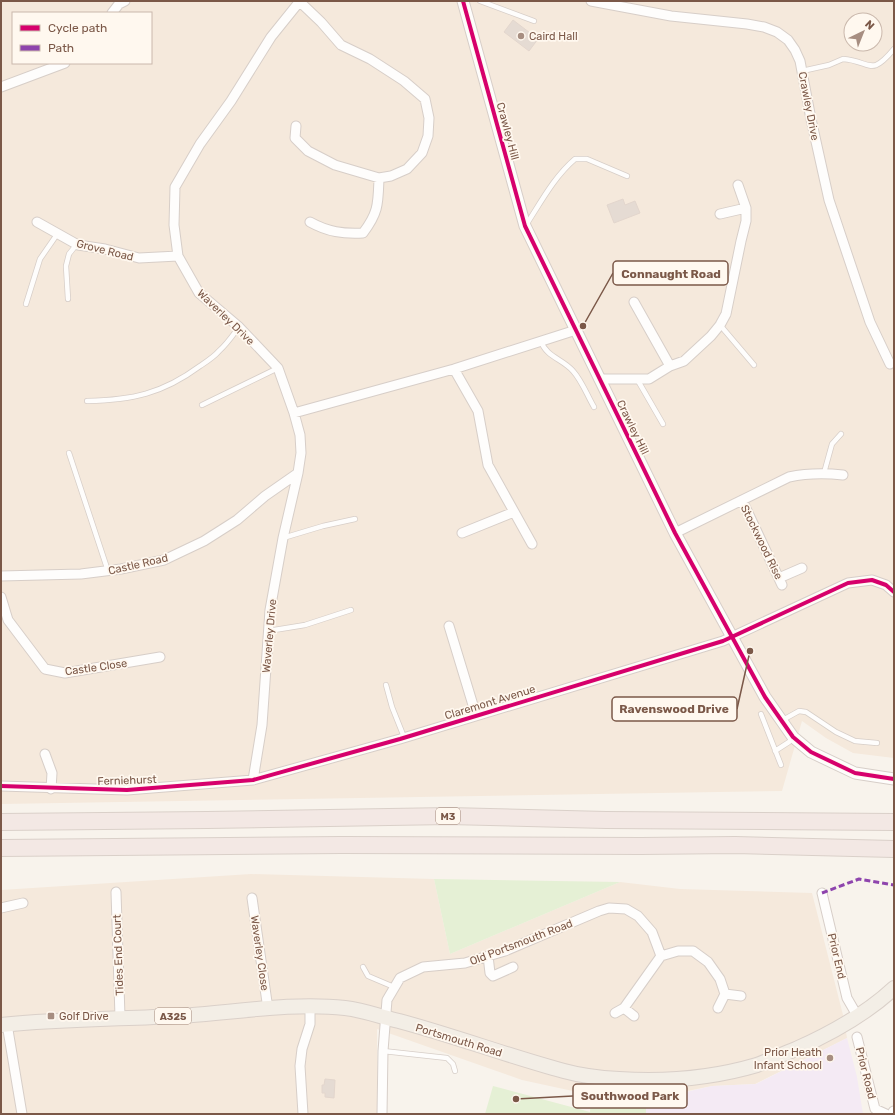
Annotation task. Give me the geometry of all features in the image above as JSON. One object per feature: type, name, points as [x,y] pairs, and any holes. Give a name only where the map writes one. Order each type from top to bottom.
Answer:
[{"type":"highway","name":"M3","points":[[1,822],[449,816],[606,820],[894,822]]},
{"type":"highway","points":[[1,848],[349,845],[735,845],[894,849]]},
{"type":"main road","name":"Portsmouth Road","points":[[4,1024],[120,1017],[179,1016],[310,1007],[346,1008],[436,1031],[479,1046],[566,1072],[595,1077],[640,1080],[702,1077],[759,1064],[823,1037],[858,1017],[894,988]]},
{"type":"street","points":[[113,12],[119,4],[125,1]]},
{"type":"street","points":[[296,126],[295,138],[308,151],[335,165],[379,178],[391,176],[407,169],[422,153],[428,136],[430,118],[425,99],[404,82],[376,63],[341,45],[322,22],[300,1]]},
{"type":"street","name":"Waverley Drive","points":[[253,780],[262,725],[270,610],[283,538],[298,473],[301,453],[300,434],[278,368],[239,327],[199,294],[178,256],[174,225],[175,187],[200,144],[231,100],[271,38],[300,1]]},
{"type":"street","name":"Crawley Hill","points":[[463,1],[525,226],[675,533],[765,698],[794,737],[811,752],[855,773],[894,779]]},
{"type":"street","name":"Crawley Drive","points":[[591,1],[671,16],[764,27],[777,32],[788,40],[800,61],[829,200],[870,322],[890,364]]},
{"type":"street","points":[[1,87],[62,64]]},
{"type":"street","points":[[310,222],[318,227],[334,232],[363,234],[371,222],[378,205],[379,178]]},
{"type":"street","points":[[599,379],[649,379],[670,366],[684,361],[711,336],[720,325],[726,314],[746,221],[746,208],[738,185]]},
{"type":"street","points":[[720,214],[746,208]]},
{"type":"street","name":"Grove Road","points":[[37,222],[77,244],[139,258],[178,256]]},
{"type":"street","points":[[634,302],[670,366]]},
{"type":"street","points":[[294,413],[454,369],[576,330]]},
{"type":"street","points":[[454,369],[478,411],[488,465],[532,544]]},
{"type":"street","name":"Castle Road","points":[[1,576],[81,574],[121,569],[164,560],[204,541],[237,520],[264,496],[298,473]]},
{"type":"street","name":"Stockwood Rise","points":[[675,533],[789,477],[806,473],[843,475]]},
{"type":"street","name":"Stockwood Rise","points":[[742,500],[781,581],[802,568]]},
{"type":"street","points":[[462,534],[514,512]]},
{"type":"street","name":"Claremont Avenue","points":[[253,780],[404,738],[723,640],[848,583],[872,580],[886,585],[894,592]]},
{"type":"street","name":"Castle Close","points":[[1,597],[8,620],[46,669],[65,673],[160,657]]},
{"type":"street","points":[[448,626],[476,715]]},
{"type":"street","points":[[45,754],[52,773],[51,789]]},
{"type":"street","name":"Ferniehurst","points":[[1,786],[51,789],[127,790],[253,780]]},
{"type":"street","name":"Tides End Court","points":[[116,892],[120,1017]]},
{"type":"street","name":"Prior End","points":[[822,893],[847,998],[858,1017]]},
{"type":"street","name":"Waverley Close","points":[[252,898],[268,1009]]},
{"type":"street","points":[[1,908],[23,903]]},
{"type":"street","name":"Old Portsmouth Road","points":[[382,1114],[382,1051],[387,1000],[400,978],[423,967],[465,964],[505,951],[609,908],[626,909],[638,916],[652,932],[661,956]]},
{"type":"street","points":[[615,1013],[624,1008],[661,956],[678,951],[693,950],[708,962],[720,979],[725,994],[718,1008]]},
{"type":"street","points":[[488,956],[490,973],[493,976],[513,967]]},
{"type":"street","points":[[725,994],[741,996]]},
{"type":"street","points":[[303,1114],[300,1066],[302,1049],[310,1024],[310,1007]]},
{"type":"street","points":[[624,1008],[634,1016]]},
{"type":"street","points":[[4,1024],[22,1114]]},
{"type":"street","name":"Prior Road","points":[[857,1037],[875,1111],[886,1114]]},
{"type":"lane","points":[[480,1],[534,21]]},
{"type":"lane","points":[[802,71],[829,65],[843,59],[875,66],[881,63],[894,49]]},
{"type":"lane","points":[[525,226],[556,179],[575,159],[587,159],[627,176]]},
{"type":"lane","points":[[26,304],[40,259],[58,233]]},
{"type":"lane","points":[[68,299],[66,266],[69,254],[77,244]]},
{"type":"lane","points":[[720,325],[754,365]]},
{"type":"lane","points":[[87,401],[110,400],[139,396],[164,389],[183,378],[220,351],[239,327]]},
{"type":"lane","points":[[541,341],[544,350],[563,362],[573,371],[594,407]]},
{"type":"lane","points":[[202,405],[278,368]]},
{"type":"lane","points":[[637,379],[663,424]]},
{"type":"lane","points":[[824,473],[832,444],[841,434]]},
{"type":"lane","points":[[69,453],[108,571]]},
{"type":"lane","points":[[283,538],[323,526],[355,519]]},
{"type":"lane","points":[[268,631],[305,625],[351,610]]},
{"type":"lane","points":[[386,685],[392,707],[404,738]]},
{"type":"lane","points":[[781,721],[799,711],[806,712],[836,732],[855,741],[876,743]]},
{"type":"lane","points":[[761,714],[781,765]]},
{"type":"lane","points":[[775,751],[790,742],[794,737]]},
{"type":"lane","points":[[363,968],[368,976],[394,987]]},
{"type":"lane","points":[[382,1051],[448,1058],[453,1064],[455,1071]]},
{"type":"shaded area","points":[[1,1],[894,1],[894,758],[853,753],[826,738],[802,721],[782,791],[1,804]]},
{"type":"shaded area","points":[[251,874],[434,879],[450,954],[620,882],[680,889],[812,893],[843,1015],[847,1038],[755,1084],[712,1086],[687,1091],[582,1093],[522,1080],[377,1029],[377,1114],[1,1114],[1,890]]},
{"type":"shaded area","name":"Prior Heath Infant School","points":[[847,1038],[857,1077],[863,1114],[646,1114],[646,1093],[686,1092],[712,1086],[756,1084]]},
{"type":"green space","points":[[434,879],[620,882],[450,954]]},
{"type":"green space","points":[[493,1086],[590,1112],[591,1092],[646,1093],[646,1114],[485,1114]]},
{"type":"building","name":"Caird Hall","points":[[513,20],[538,39],[529,51],[504,32]]},
{"type":"building","points":[[623,199],[625,205],[635,201],[640,213],[614,223],[607,205]]},
{"type":"building","points":[[325,1079],[335,1080],[334,1098],[325,1097],[325,1093],[322,1093],[322,1085],[324,1085]]},
{"type":"marked path","points":[[822,893],[859,879],[894,885]]},
{"type":"cycle path","points":[[463,1],[525,226],[675,533],[765,697],[793,737],[811,752],[855,773],[894,779]]},
{"type":"cycle path","points":[[1,786],[127,790],[253,780],[400,739],[723,641],[848,583],[872,580],[886,585],[894,592]]},
{"type":"place","name":"Caird Hall","points":[[521,36]]},
{"type":"place","name":"Connaught Road","points":[[583,326]]},
{"type":"place","name":"Ravenswood Drive","points":[[750,651]]},
{"type":"place","name":"Golf Drive","points":[[51,1016]]},
{"type":"place","name":"Prior Heath Infant School","points":[[830,1058]]},
{"type":"place","name":"Southwood Park","points":[[516,1099]]}]
